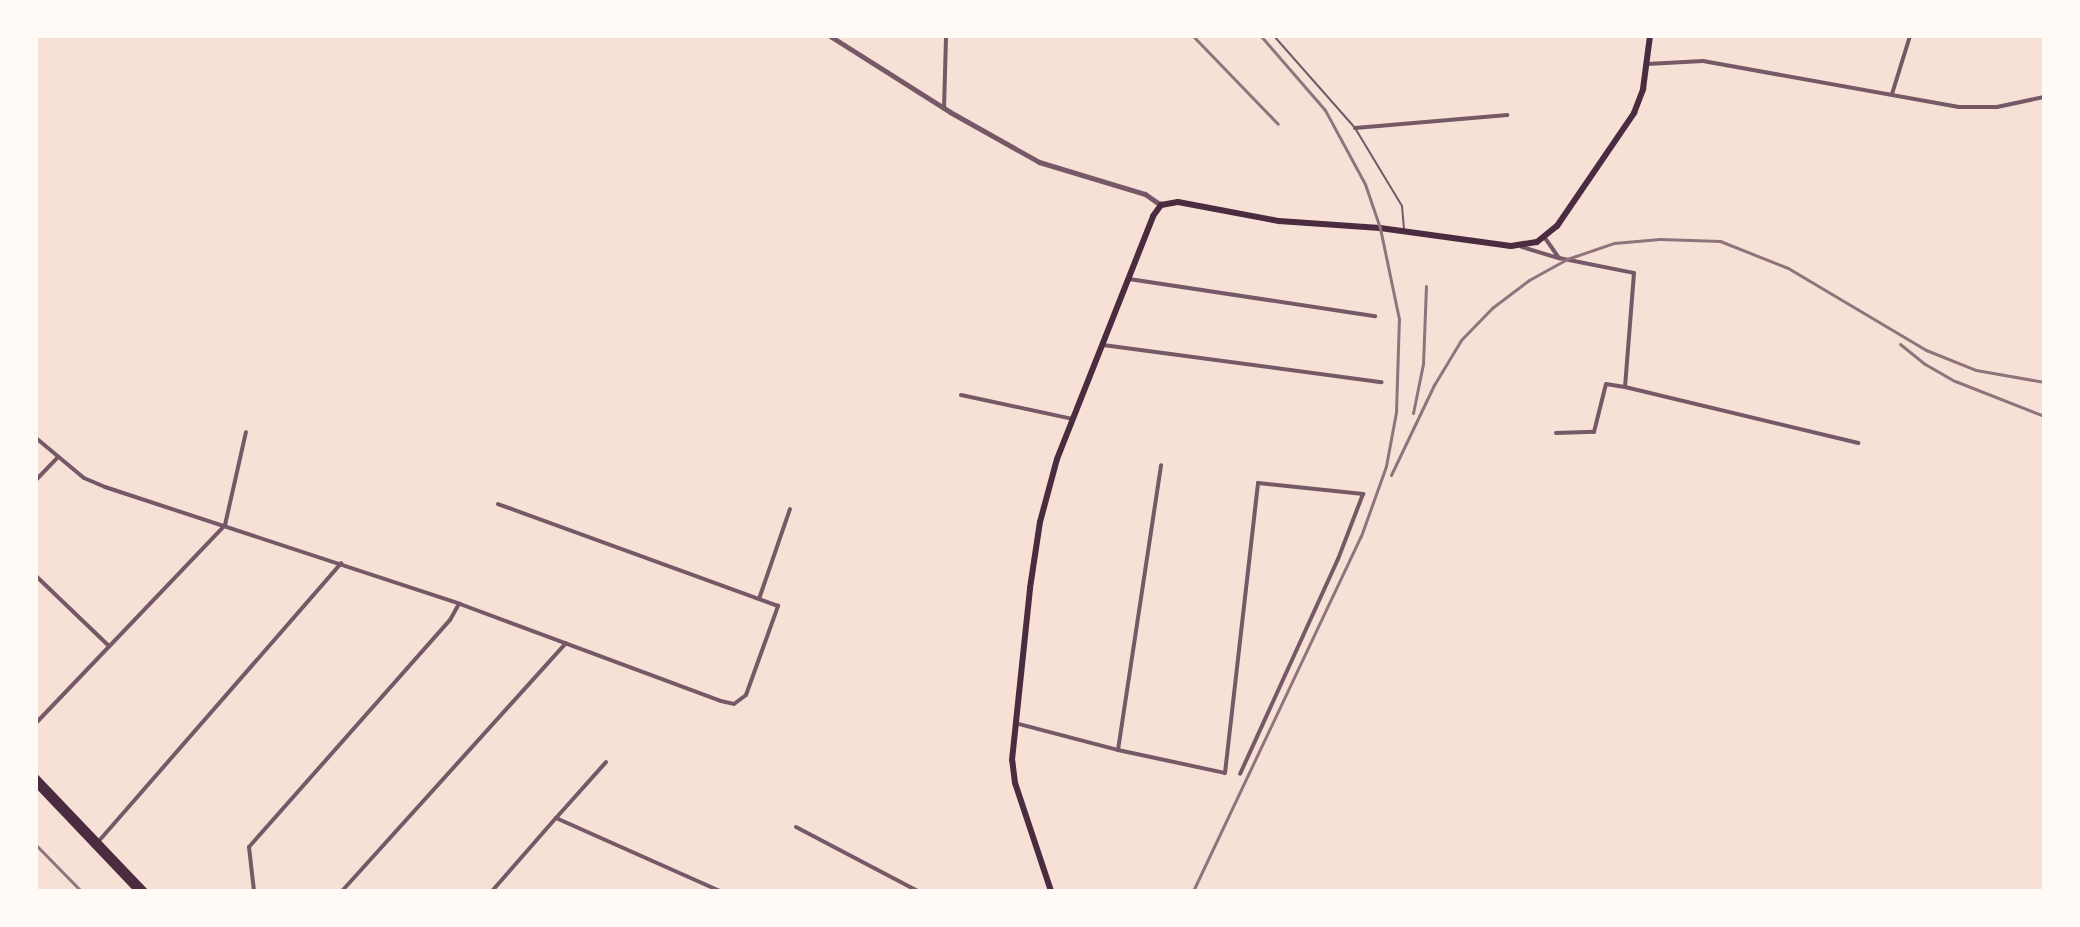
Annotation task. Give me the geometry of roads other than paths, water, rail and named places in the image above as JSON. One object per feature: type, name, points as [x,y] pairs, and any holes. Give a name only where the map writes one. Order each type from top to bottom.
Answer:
[{"type":"main road","points":[[1051,891],[1015,783],[1011,752],[1040,522],[1101,344],[1149,223],[1161,205],[1178,202],[1279,221],[1404,231],[1520,246],[1545,238],[1557,226],[1630,121],[1641,97],[1650,36]]},
{"type":"main road","points":[[36,777],[145,891]]},
{"type":"main road","points":[[36,784],[138,891]]},
{"type":"street","points":[[831,36],[944,109],[1039,162],[1145,194],[1161,205]]},
{"type":"street","points":[[944,109],[946,36]]},
{"type":"street","points":[[1892,94],[1910,36]]},
{"type":"street","points":[[1647,64],[1703,61],[1976,108],[2044,97]]},
{"type":"street","points":[[1355,128],[1507,115]]},
{"type":"street","points":[[1545,238],[1559,258]]},
{"type":"street","points":[[1520,246],[1559,258],[1634,273],[1625,387]]},
{"type":"street","points":[[1127,278],[1375,316]]},
{"type":"street","points":[[1101,344],[1382,382]]},
{"type":"street","points":[[1556,433],[1594,432],[1606,384],[1858,443]]},
{"type":"street","points":[[961,395],[1073,419]]},
{"type":"street","points":[[36,723],[225,525],[246,432]]},
{"type":"street","points":[[36,438],[84,478],[105,487],[342,563],[734,704],[746,695],[778,606],[498,504]]},
{"type":"street","points":[[36,480],[58,457]]},
{"type":"street","points":[[1118,750],[1161,465]]},
{"type":"street","points":[[1013,722],[1118,750],[1225,773],[1258,483],[1363,494],[1338,559],[1240,774]]},
{"type":"street","points":[[759,599],[790,509]]},
{"type":"street","points":[[98,842],[342,563]]},
{"type":"street","points":[[36,576],[108,645]]},
{"type":"street","points":[[254,891],[249,847],[450,620],[460,604]]},
{"type":"street","points":[[342,891],[566,643]]},
{"type":"street","points":[[492,891],[606,762]]},
{"type":"street","points":[[556,818],[720,891]]},
{"type":"street","points":[[796,827],[918,891]]},
{"type":"lane","points":[[1274,36],[1355,128],[1402,206],[1404,231]]},
{"type":"railway","points":[[1193,36],[1278,124]]},
{"type":"railway","points":[[1193,891],[1361,536],[1386,466],[1396,412],[1399,319],[1380,228],[1365,184],[1325,110],[1261,36]]},
{"type":"railway","points":[[1391,475],[1434,385],[1461,340],[1492,308],[1529,280],[1567,259],[1614,243],[1660,239],[1720,241],[1788,268],[1926,350],[1976,370],[2044,382]]},
{"type":"railway","points":[[1413,413],[1423,364],[1426,286]]},
{"type":"railway","points":[[1900,344],[1925,364],[1955,381],[2044,416]]},
{"type":"railway","points":[[36,845],[81,891]]}]
